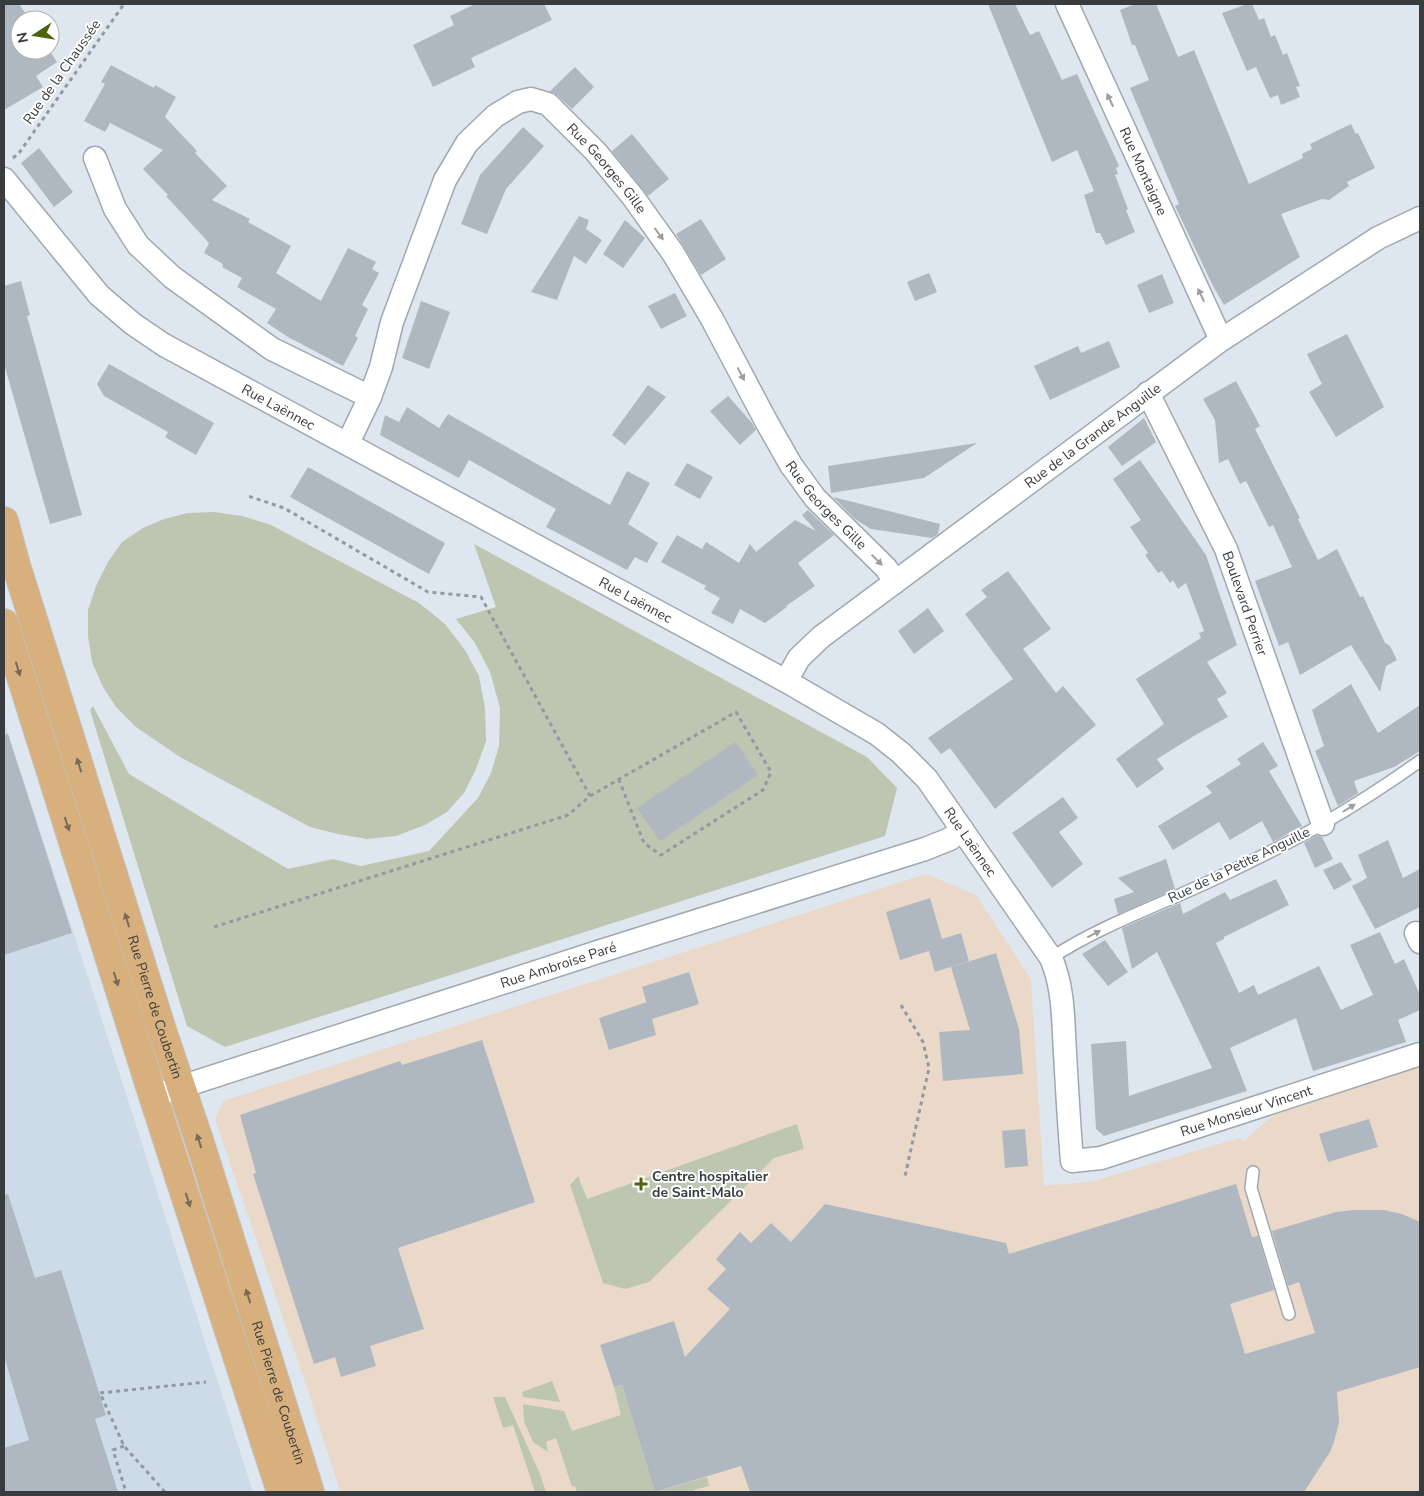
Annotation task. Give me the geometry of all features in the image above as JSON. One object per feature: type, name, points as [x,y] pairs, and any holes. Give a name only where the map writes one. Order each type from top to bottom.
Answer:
[{"type":"main road","name":"Rue Pierre de Coubertin","points":[[4,520],[16,565],[162,1030],[182,1086],[310,1492]]},
{"type":"main road","name":"Rue Pierre de Coubertin","points":[[4,622],[153,1096],[281,1492]]},
{"type":"street","name":"Rue Montaigne","points":[[1067,4],[1220,340]]},
{"type":"street","name":"Rue Georges Gille","points":[[348,443],[370,397],[381,366],[392,322],[445,180],[467,143],[496,116],[518,102],[531,99],[548,104],[596,152],[633,197],[673,253],[712,319],[791,465],[815,498],[886,568],[896,582]]},
{"type":"street","points":[[95,158],[115,209],[138,245],[172,277],[272,349],[370,397]]},
{"type":"street","name":"Rue Laënnec","points":[[4,179],[99,295],[133,324],[164,344],[786,681],[877,734],[901,753],[926,779],[962,829],[1051,958],[1057,972],[1061,988],[1072,1162]]},
{"type":"street","name":"Rue de la Grande Anguille","points":[[786,681],[799,658],[821,637],[1220,340],[1378,238],[1420,218]]},
{"type":"street","name":"Boulevard Perrier","points":[[1148,393],[1226,549],[1324,824]]},
{"type":"street","name":"Rue Ambroise Paré","points":[[153,1096],[601,951],[925,849],[950,838],[962,829]]},
{"type":"street","name":"Rue Monsieur Vincent","points":[[1072,1162],[1101,1158],[1420,1054]]},
{"type":"lane","name":"Rue de la Petite Anguille","points":[[1051,958],[1066,948],[1124,918],[1218,877],[1324,824],[1382,788],[1420,761]]},
{"type":"lane","points":[[1253,1172],[1251,1188],[1290,1314]]},
{"type":"path","name":"Rue de la Chaussée","points":[[18,153],[124,4]]},
{"type":"path","points":[[248,496],[284,508],[428,592],[482,597],[590,796]]},
{"type":"path","points":[[214,927],[568,815],[590,796],[736,712],[771,772],[763,790],[661,855],[644,843],[619,780]]},
{"type":"path","points":[[901,1005],[923,1042],[929,1068],[905,1176]]},
{"type":"path","points":[[164,1492],[124,1446],[100,1393],[206,1382]]},
{"type":"path","points":[[124,1446],[113,1450],[126,1492]]},
{"type":"shaded area","points":[[4,721],[121,1078],[253,1492],[4,1492]]},
{"type":"shaded area","name":"Centre hospitalier de Saint-Malo","points":[[926,874],[976,895],[1031,979],[1044,1186],[1094,1181],[1239,1138],[1244,1141],[1282,1107],[1420,1065],[1420,1492],[340,1492],[309,1394],[215,1119],[223,1101]]},
{"type":"green space","points":[[214,512],[242,516],[271,525],[419,603],[445,624],[465,650],[479,676],[485,708],[486,741],[476,769],[464,793],[447,812],[425,825],[396,836],[367,839],[310,827],[180,757],[136,727],[116,707],[103,687],[92,662],[88,636],[88,610],[96,586],[108,562],[122,542],[143,528],[164,519],[188,513]]},
{"type":"green space","points":[[474,544],[867,757],[897,788],[885,836],[225,1047],[187,1026],[90,710],[93,706],[129,774],[288,869],[333,859],[361,866],[429,851],[478,798],[491,773],[499,746],[500,708],[490,672],[475,643],[456,619],[496,607]]},
{"type":"green space","points":[[797,1124],[804,1149],[774,1158],[649,1282],[625,1289],[603,1283],[570,1185],[578,1176],[587,1199]]},
{"type":"green space","points":[[552,1381],[560,1402],[523,1397],[522,1392]]},
{"type":"green space","points":[[622,1385],[655,1492],[577,1492],[575,1486],[572,1487],[556,1438],[546,1442],[548,1452],[533,1442],[524,1421],[523,1404],[564,1411],[572,1431],[621,1415],[614,1387]]},
{"type":"green space","points":[[493,1397],[505,1397],[540,1474],[546,1492],[535,1492],[513,1425],[503,1428]]},
{"type":"green space","points":[[707,1477],[709,1486],[694,1490],[694,1492],[656,1492]]},
{"type":"building","points":[[4,4],[19,4],[23,10],[10,10],[10,60],[56,60],[57,62],[36,76],[43,87],[4,110]]},
{"type":"building","points":[[475,4],[544,4],[552,20],[471,58],[475,67],[433,87],[413,45],[454,25],[450,16]]},
{"type":"building","points":[[988,4],[1015,4],[1030,35],[1039,31],[1062,80],[1077,74],[1119,166],[1116,168],[1118,174],[1115,175],[1135,232],[1106,245],[1100,233],[1096,233],[1084,195],[1094,191],[1077,150],[1052,162]]},
{"type":"building","points":[[1135,4],[1156,4],[1178,57],[1194,50],[1249,184],[1303,158],[1302,154],[1312,149],[1310,144],[1351,124],[1356,134],[1358,133],[1375,168],[1347,182],[1349,186],[1329,200],[1322,199],[1281,214],[1300,257],[1224,305],[1175,206],[1179,204],[1130,88],[1149,80],[1135,45],[1132,45],[1120,10]]},
{"type":"building","points":[[1252,4],[1259,20],[1264,18],[1271,37],[1275,35],[1283,55],[1287,53],[1300,86],[1296,87],[1300,97],[1281,105],[1278,95],[1270,98],[1256,67],[1247,71],[1222,13]]},
{"type":"building","points":[[111,65],[154,88],[155,85],[176,97],[165,117],[197,151],[195,153],[227,186],[212,200],[250,219],[248,222],[291,246],[276,273],[321,301],[348,248],[376,262],[372,269],[379,273],[362,305],[368,309],[355,336],[358,338],[343,366],[288,337],[267,323],[276,309],[237,287],[242,278],[222,267],[223,264],[204,253],[209,243],[143,169],[163,150],[110,123],[105,132],[84,121],[105,84],[101,82]]},
{"type":"building","points":[[575,67],[594,87],[572,109],[550,91]]},
{"type":"building","points":[[523,127],[544,146],[506,189],[487,234],[461,224],[480,175]]},
{"type":"building","points":[[632,134],[669,179],[648,196],[612,151]]},
{"type":"building","points":[[39,148],[73,192],[54,207],[21,163]]},
{"type":"building","points":[[579,216],[589,220],[586,229],[602,240],[586,264],[574,256],[557,300],[531,292]]},
{"type":"building","points":[[701,219],[726,259],[701,275],[676,234]]},
{"type":"building","points":[[625,220],[645,238],[623,268],[603,254]]},
{"type":"building","points":[[929,273],[937,292],[915,301],[907,282]]},
{"type":"building","points":[[1162,274],[1174,303],[1149,313],[1137,285]]},
{"type":"building","points":[[21,281],[30,315],[27,316],[82,515],[50,524],[4,364],[4,286]]},
{"type":"building","points":[[675,293],[687,316],[661,329],[648,306]]},
{"type":"building","points":[[421,301],[450,312],[429,369],[402,358]]},
{"type":"building","points":[[1347,334],[1384,407],[1336,437],[1309,392],[1322,384],[1307,354]]},
{"type":"building","points":[[1109,341],[1120,367],[1050,400],[1034,366],[1078,346],[1081,353]]},
{"type":"building","points":[[109,364],[214,423],[196,455],[165,437],[168,432],[104,396],[97,384]]},
{"type":"building","points":[[1236,381],[1260,426],[1255,429],[1300,518],[1298,519],[1318,560],[1337,549],[1360,597],[1363,596],[1385,643],[1390,646],[1397,660],[1386,666],[1380,692],[1351,645],[1300,675],[1288,642],[1279,646],[1255,581],[1292,567],[1273,525],[1269,527],[1246,481],[1240,484],[1228,459],[1219,463],[1215,420],[1203,399]]},
{"type":"building","points":[[648,385],[666,397],[625,445],[612,435]]},
{"type":"building","points":[[728,396],[756,430],[740,445],[710,411]]},
{"type":"building","points":[[407,407],[439,428],[448,414],[610,505],[627,471],[650,483],[628,524],[658,543],[647,563],[635,557],[627,570],[546,527],[556,509],[469,460],[459,478],[380,435],[385,415],[399,422]]},
{"type":"building","points":[[1144,418],[1156,442],[1122,466],[1108,447]]},
{"type":"building","points":[[977,443],[924,478],[831,493],[828,466]]},
{"type":"building","points":[[1140,460],[1206,555],[1237,645],[1207,662],[1227,693],[1217,699],[1228,717],[1157,759],[1164,769],[1137,788],[1116,759],[1164,724],[1136,679],[1201,638],[1199,633],[1204,631],[1186,583],[1178,589],[1173,580],[1170,583],[1162,571],[1158,573],[1145,555],[1148,553],[1130,527],[1141,520],[1113,479]]},
{"type":"building","points":[[687,463],[713,477],[700,499],[674,485]]},
{"type":"building","points":[[308,467],[445,543],[429,574],[290,497]]},
{"type":"building","points":[[833,497],[940,524],[938,534],[932,538],[871,529],[855,519]]},
{"type":"building","points":[[808,510],[834,535],[798,563],[815,586],[765,623],[740,609],[733,624],[711,613],[720,598],[704,589],[706,586],[661,562],[677,535],[702,549],[706,542],[739,563],[750,544],[756,552],[795,520],[816,531],[802,515]]},
{"type":"building","points":[[1008,571],[1051,629],[1023,649],[1056,693],[1063,686],[1096,725],[995,809],[950,748],[941,754],[928,738],[1013,679],[965,614],[987,597],[981,590]]},
{"type":"building","points":[[928,608],[944,631],[914,654],[898,631]]},
{"type":"building","points":[[1351,684],[1378,733],[1420,705],[1420,751],[1394,767],[1354,781],[1358,793],[1338,806],[1315,751],[1324,746],[1312,710]]},
{"type":"building","points":[[8,734],[72,933],[4,955],[4,735]]},
{"type":"building","points":[[736,742],[758,775],[660,841],[637,808]]},
{"type":"building","points":[[1263,742],[1278,766],[1269,771],[1302,826],[1273,842],[1262,821],[1230,840],[1219,822],[1173,850],[1158,826],[1212,793],[1206,786],[1241,764],[1237,759]]},
{"type":"building","points":[[1063,797],[1078,818],[1059,832],[1083,864],[1052,888],[1012,833]]},
{"type":"building","points":[[1317,835],[1322,837],[1333,859],[1315,868],[1304,843]]},
{"type":"building","points":[[1388,840],[1403,878],[1420,869],[1420,907],[1375,929],[1352,886],[1367,878],[1358,855]]},
{"type":"building","points":[[1166,859],[1175,889],[1118,914],[1114,899],[1134,892],[1118,878]]},
{"type":"building","points":[[1341,862],[1352,880],[1334,890],[1323,870]]},
{"type":"building","points":[[1276,879],[1289,905],[1224,937],[1224,939],[1216,943],[1239,993],[1254,985],[1258,995],[1319,966],[1341,1010],[1373,995],[1350,945],[1380,932],[1395,964],[1404,959],[1420,995],[1420,1010],[1398,1020],[1406,1042],[1313,1071],[1296,1018],[1230,1048],[1247,1091],[1104,1136],[1096,1129],[1091,1044],[1126,1041],[1129,1096],[1212,1068],[1157,952],[1132,969],[1122,928],[1180,903],[1183,914],[1225,892],[1230,900]]},
{"type":"building","points":[[930,898],[942,939],[961,933],[969,961],[935,972],[929,951],[900,960],[886,912]]},
{"type":"building","points":[[1105,940],[1128,972],[1108,986],[1082,954]]},
{"type":"building","points":[[996,953],[1019,1029],[1023,1074],[943,1081],[939,1032],[970,1030],[951,967]]},
{"type":"building","points":[[689,972],[699,1004],[652,1019],[656,1035],[609,1050],[599,1018],[646,1002],[642,987]]},
{"type":"building","points":[[482,1040],[535,1202],[398,1248],[424,1329],[370,1346],[376,1366],[341,1377],[335,1357],[314,1364],[253,1174],[256,1173],[240,1115],[400,1061],[402,1065]]},
{"type":"building","points":[[1369,1119],[1378,1147],[1328,1162],[1319,1134]]},
{"type":"building","points":[[1025,1129],[1028,1166],[1005,1168],[1002,1131]]},
{"type":"building","points":[[1236,1184],[1252,1237],[1258,1236],[1274,1290],[1230,1304],[1245,1354],[1315,1333],[1299,1282],[1288,1286],[1272,1231],[1336,1212],[1353,1210],[1384,1210],[1402,1214],[1420,1222],[1420,1367],[1337,1392],[1339,1423],[1334,1442],[1330,1452],[1304,1492],[750,1492],[741,1466],[655,1492],[622,1385],[614,1387],[600,1345],[674,1321],[685,1357],[730,1309],[707,1289],[726,1269],[716,1259],[740,1232],[751,1243],[771,1223],[791,1242],[825,1204],[1006,1243],[1009,1254]]},
{"type":"building","points":[[8,1194],[35,1278],[61,1270],[106,1415],[95,1419],[118,1492],[4,1492],[4,1448],[29,1440],[4,1356],[4,1195]]},
{"type":"place","name":"Centre hospitalier de Saint-Malo","points":[[641,1184]]}]
